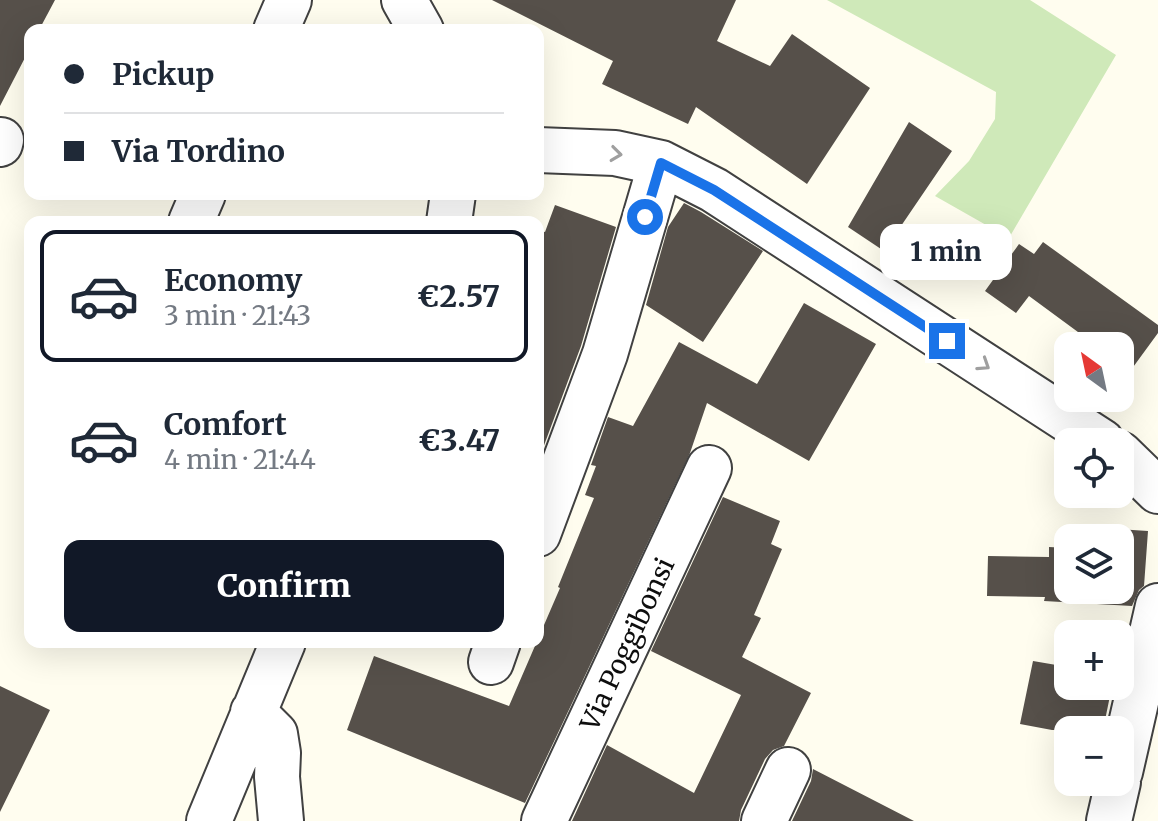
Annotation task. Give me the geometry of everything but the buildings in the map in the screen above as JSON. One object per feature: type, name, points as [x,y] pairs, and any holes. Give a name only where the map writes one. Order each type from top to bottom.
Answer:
[{"type":"street","points":[[279,24],[289,0]]},
{"type":"street","points":[[404,0],[418,24]]},
{"type":"street","points":[[544,150],[615,153],[661,163],[714,190],[1080,428]]},
{"type":"street","points":[[544,518],[605,354],[661,163]]},
{"type":"street","name":"Via Poggibonsi","points":[[544,821],[709,468]]},
{"type":"street","points":[[1134,468],[1158,491]]},
{"type":"street","points":[[1133,716],[1158,606]]},
{"type":"street","points":[[209,821],[280,648]]},
{"type":"street","points":[[253,712],[275,734],[281,821]]},
{"type":"street","points":[[764,821],[788,770]]},
{"type":"street","points":[[1109,821],[1115,796]]},
{"type":"green space","points":[[827,0],[1030,0],[1116,55],[1009,238],[935,196],[969,161],[995,119],[996,92]]},
{"type":"route","points":[[645,217],[661,163],[714,190],[947,341]]}]
